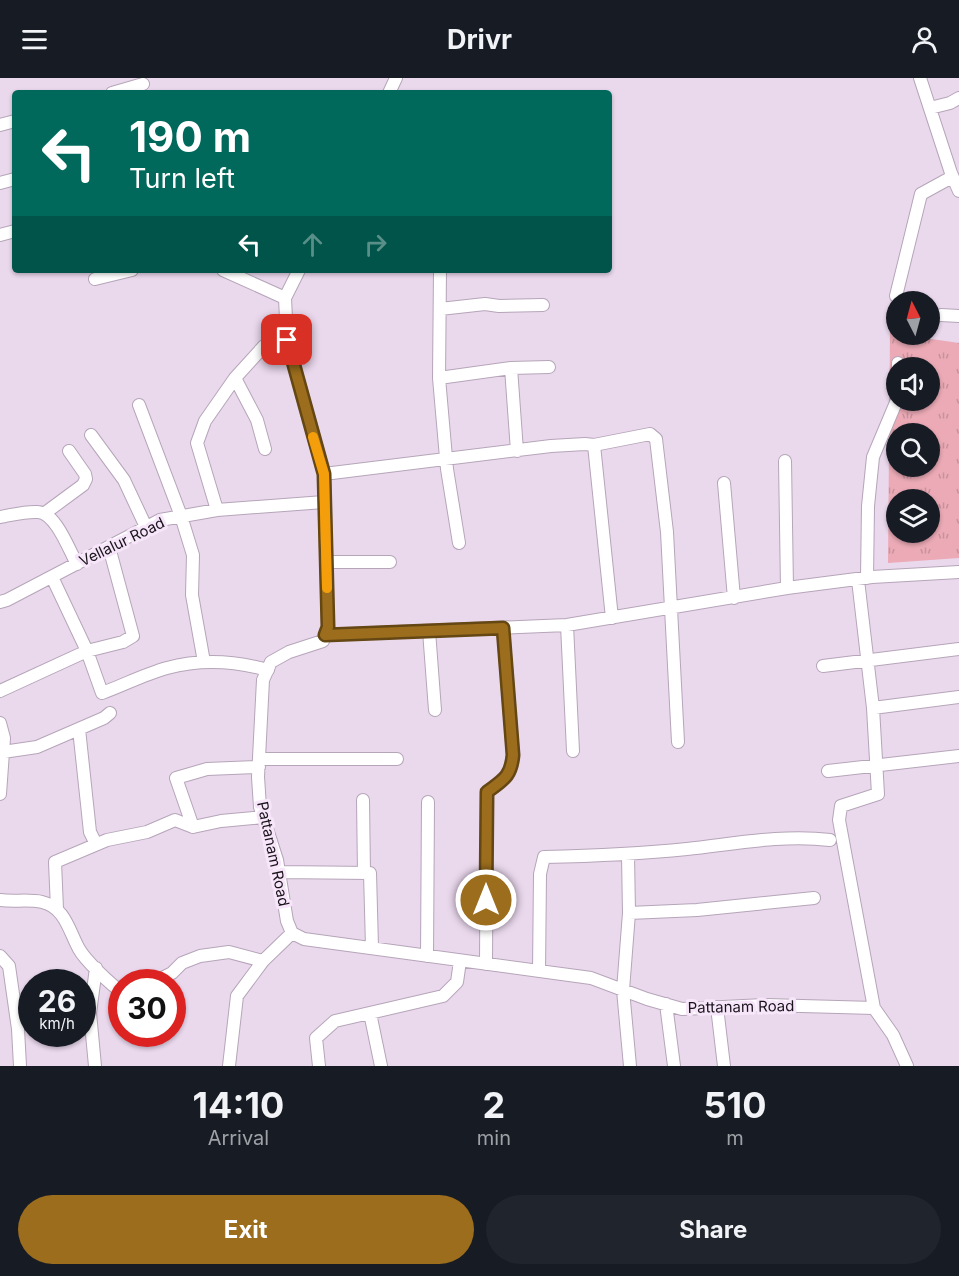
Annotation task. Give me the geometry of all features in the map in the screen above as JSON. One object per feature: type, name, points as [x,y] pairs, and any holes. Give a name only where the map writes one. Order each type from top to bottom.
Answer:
[{"type":"street","points":[[920,78],[952,177],[959,190]]},
{"type":"street","points":[[124,90],[143,85]]},
{"type":"street","points":[[930,108],[959,98]]},
{"type":"street","points":[[897,291],[921,194],[952,177]]},
{"type":"street","points":[[95,279],[120,273]]},
{"type":"street","points":[[230,273],[285,298]]},
{"type":"street","points":[[52,577],[87,651],[102,693],[167,668],[204,662],[242,664],[267,670],[272,662],[289,652],[323,641],[328,627],[324,474],[286,331],[285,298],[298,273]]},
{"type":"street","points":[[440,273],[439,378],[446,459],[459,543]]},
{"type":"street","points":[[440,309],[485,304],[543,305]]},
{"type":"street","points":[[941,315],[959,316]]},
{"type":"street","points":[[217,510],[197,443],[205,421],[235,378],[264,346],[286,331]]},
{"type":"street","points":[[439,378],[511,368],[549,367]]},
{"type":"street","points":[[511,368],[517,452]]},
{"type":"street","points":[[235,378],[257,420],[266,448]]},
{"type":"street","points":[[139,405],[181,516],[193,555],[192,595],[204,662]]},
{"type":"street","points":[[892,411],[873,457],[862,579],[878,794],[841,806],[839,820],[874,1008],[893,1035],[907,1066]]},
{"type":"street","points":[[324,474],[517,452],[550,446],[594,445],[650,434],[656,439],[667,532],[678,742]]},
{"type":"street","points":[[91,435],[124,480],[146,527]]},
{"type":"street","points":[[594,445],[612,618]]},
{"type":"street","points":[[45,513],[86,479],[69,451]]},
{"type":"street","points":[[785,461],[787,588]]},
{"type":"street","points":[[724,483],[734,598]]},
{"type":"street","name":"Vellalur Road","points":[[0,602],[160,520],[217,510],[324,502]]},
{"type":"street","points":[[0,517],[45,513],[53,519],[77,564]]},
{"type":"street","points":[[0,691],[87,651],[123,642],[133,636],[109,547]]},
{"type":"street","points":[[326,562],[390,562]]},
{"type":"street","points":[[325,635],[567,625],[787,588],[862,579],[959,572]]},
{"type":"street","points":[[567,625],[573,752]]},
{"type":"street","points":[[486,964],[487,792],[508,776],[512,768],[513,755],[503,628]]},
{"type":"street","points":[[429,631],[435,710]]},
{"type":"street","points":[[823,666],[959,649]]},
{"type":"street","name":"Pattanam Road","points":[[267,670],[263,680],[259,763],[260,807],[279,872],[287,921],[292,933],[304,939],[591,978],[682,1009],[766,1005],[874,1008]]},
{"type":"street","points":[[873,708],[959,697]]},
{"type":"street","points":[[3,752],[38,747],[104,718],[110,713]]},
{"type":"street","points":[[0,723],[4,738],[0,794]]},
{"type":"street","points":[[79,729],[90,832],[96,844]]},
{"type":"street","points":[[828,771],[959,756]]},
{"type":"street","points":[[194,827],[176,778],[207,769],[259,763],[397,759]]},
{"type":"street","points":[[363,800],[364,873]]},
{"type":"street","points":[[428,801],[428,956]]},
{"type":"street","points":[[57,909],[55,862],[107,840],[147,832],[175,820],[194,827],[221,821],[263,817]]},
{"type":"street","points":[[539,971],[540,874],[544,857],[628,855],[782,839],[830,840]]},
{"type":"street","points":[[628,855],[629,914],[623,990],[630,1066]]},
{"type":"street","points":[[279,872],[370,873],[372,947]]},
{"type":"street","points":[[629,914],[697,910],[814,898]]},
{"type":"street","points":[[0,900],[42,902],[57,909],[80,950],[108,982]]},
{"type":"street","points":[[228,1066],[237,996],[263,961],[292,933]]},
{"type":"street","points":[[176,969],[182,963],[200,956],[230,952],[263,961]]},
{"type":"street","points":[[0,956],[9,966],[21,1066]]},
{"type":"street","points":[[319,1066],[316,1038],[335,1021],[443,996],[457,982],[460,961]]},
{"type":"street","points":[[95,1066],[90,1013],[96,968]]},
{"type":"street","points":[[666,1004],[674,1066]]},
{"type":"street","points":[[717,1007],[724,1066]]},
{"type":"street","points":[[370,1013],[381,1066]]},
{"type":"green space","points":[[940,340],[959,343],[959,558],[888,563],[888,543],[940,543],[940,489],[889,489],[889,477],[940,477],[940,423],[889,423],[889,411],[940,411],[940,357],[890,357],[890,345],[940,345]]},
{"type":"slow traffic","points":[[313,437],[324,474],[327,588]]},
{"type":"route","points":[[287,340],[324,474],[328,627],[325,635],[503,628],[513,755],[512,768],[508,776],[487,792],[486,900]]}]
